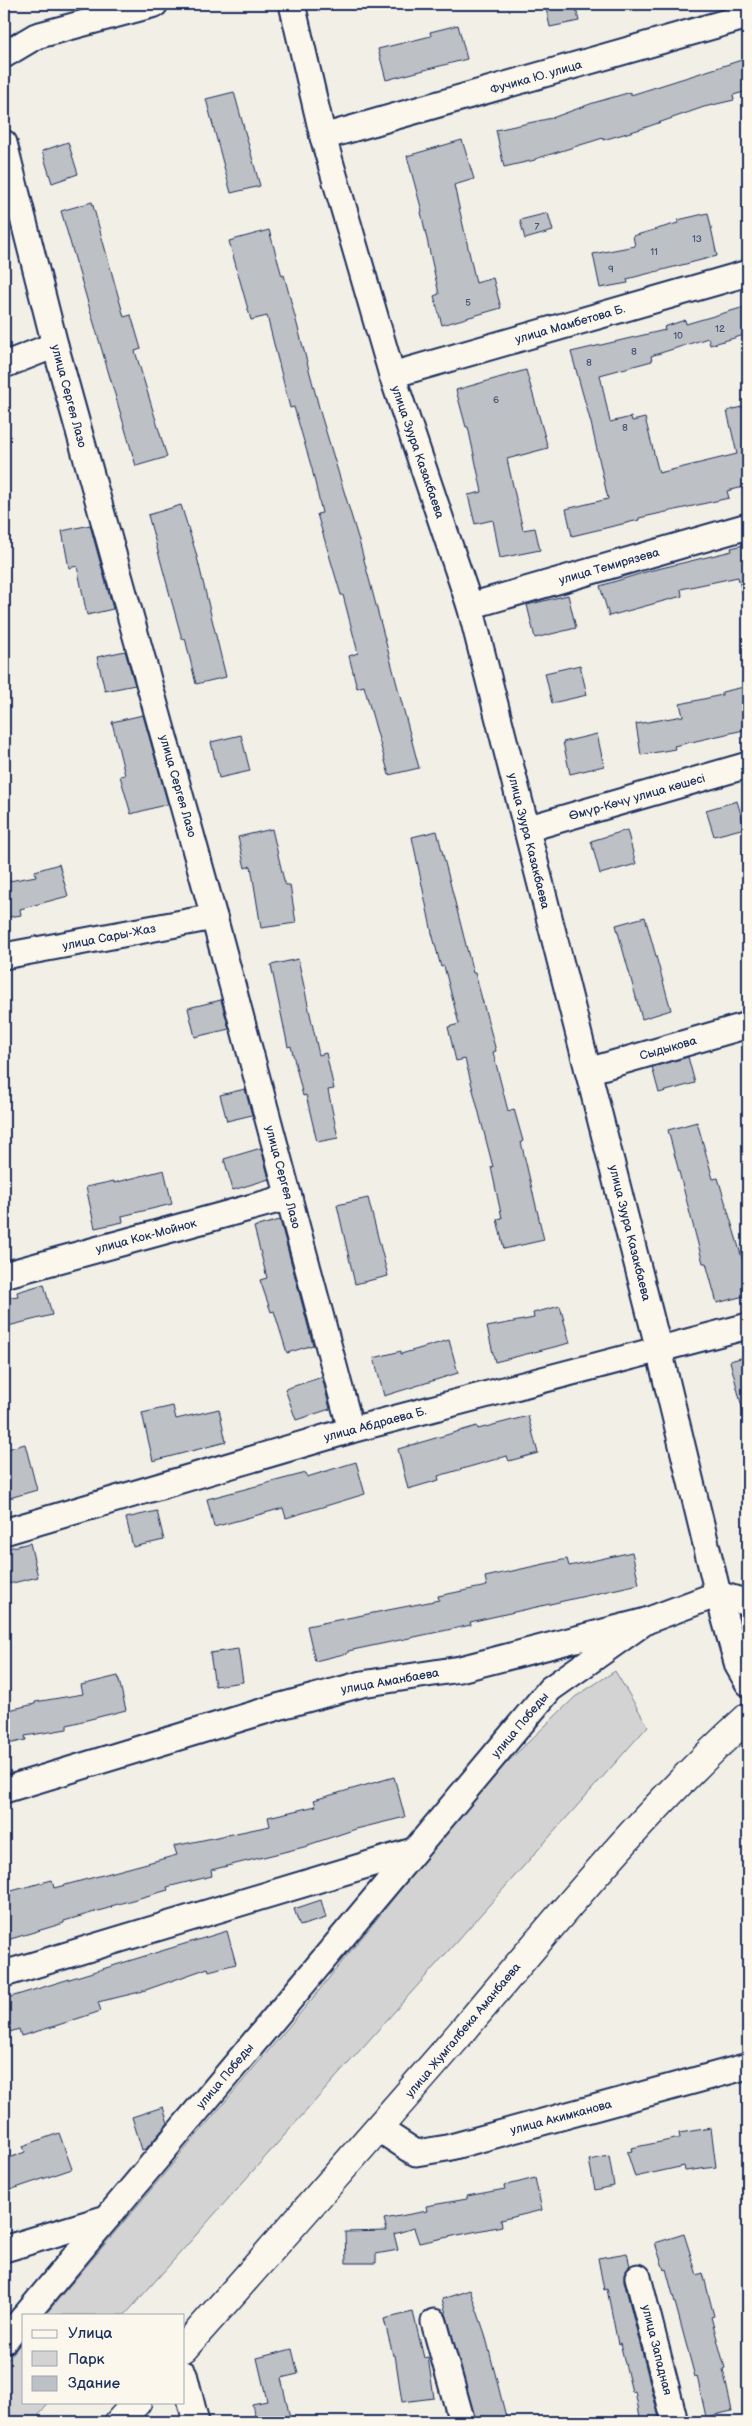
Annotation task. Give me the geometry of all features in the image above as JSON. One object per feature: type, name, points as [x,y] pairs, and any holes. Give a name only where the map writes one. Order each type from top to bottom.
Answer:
[{"type":"main road","name":"улица Жумгалбека Аманбаева","points":[[185,2347],[379,2129],[609,1859],[721,1742],[748,1717]]},
{"type":"main road","points":[[119,2422],[135,2404]]},
{"type":"street","points":[[4,55],[36,36],[155,4]]},
{"type":"street","name":"улица Зуура Казакбаева","points":[[292,4],[324,137],[392,375],[470,606],[660,1350],[718,1594],[738,1666],[748,1683]]},
{"type":"street","name":"Фучика Ю. улица","points":[[324,137],[748,16]]},
{"type":"street","name":"улица Сергея Лазо","points":[[4,143],[55,345],[214,917],[351,1430]]},
{"type":"street","name":"улица Мамбетова Б.","points":[[392,375],[748,273]]},
{"type":"street","points":[[4,365],[55,345]]},
{"type":"street","name":"улица Темирязева","points":[[470,606],[748,526]]},
{"type":"street","name":"Өмүр-Көчү улица көшесі","points":[[526,829],[748,765]]},
{"type":"street","name":"улица Сары-Жаз","points":[[4,956],[214,917]]},
{"type":"street","name":"Сыдыкова","points":[[588,1071],[748,1025]]},
{"type":"street","name":"улица Кок-Мойнок","points":[[4,1275],[289,1197]]},
{"type":"street","name":"улица Абдраева Б.","points":[[4,1532],[351,1430],[748,1326]]},
{"type":"street","points":[[718,1594],[748,1603]]},
{"type":"street","name":"улица Аманбаева","points":[[4,1790],[272,1708],[362,1684],[460,1669],[646,1621],[718,1594]]},
{"type":"street","name":"улица Победы","points":[[27,2314],[550,1689],[646,1621]]},
{"type":"street","points":[[4,1974],[413,1851]]},
{"type":"street","name":"улица Акимканова","points":[[379,2129],[416,2153],[447,2148],[748,2066]]},
{"type":"street","points":[[4,2249],[107,2218]]},
{"type":"street","name":"улица Западная","points":[[638,2277],[675,2422]]},
{"type":"street","name":"улица Победы","points":[[4,2341],[22,2320]]},
{"type":"street","points":[[434,2322],[462,2422]]},
{"type":"street","points":[[185,2378],[196,2422]]},
{"type":"green space","points":[[615,1671],[648,1726],[126,2314],[46,2314],[312,1999],[490,1779],[575,1697]]},
{"type":"green space","points":[[22,2342],[22,2404],[48,2404],[33,2422],[4,2422],[4,2364]]},
{"type":"building","points":[[545,4],[575,4],[579,21],[550,27]]},
{"type":"building","points":[[458,25],[467,59],[386,80],[378,49],[431,36],[430,32]]},
{"type":"building","points":[[748,58],[748,91],[733,95],[734,100],[704,107],[641,129],[603,140],[603,138],[535,160],[504,167],[496,130],[552,118],[593,103],[631,92],[631,95]]},
{"type":"building","points":[[234,92],[260,186],[231,193],[206,99]]},
{"type":"building","points":[[462,140],[474,179],[454,185],[476,283],[493,278],[501,308],[442,325],[434,296],[439,294],[422,211],[407,156]]},
{"type":"building","points":[[68,142],[78,174],[52,183],[42,151]]},
{"type":"building","points":[[92,202],[124,317],[131,315],[141,349],[135,351],[167,457],[136,466],[61,211]]},
{"type":"building","points":[[548,213],[553,231],[525,239],[520,220]]},
{"type":"building","points":[[708,213],[717,256],[627,279],[628,283],[600,288],[593,254],[635,246],[633,236],[678,223],[678,220]]},
{"type":"building","points":[[269,230],[282,276],[284,275],[321,415],[359,541],[419,768],[389,775],[364,686],[357,688],[349,656],[358,653],[343,595],[341,595],[317,514],[322,513],[312,469],[294,407],[290,408],[267,316],[251,320],[242,288],[229,241]]},
{"type":"building","points":[[748,306],[748,334],[710,345],[708,338],[651,356],[652,361],[600,375],[610,422],[631,417],[632,421],[645,418],[659,473],[737,454],[727,411],[748,405],[748,486],[727,491],[729,498],[639,518],[639,520],[572,536],[566,509],[608,499],[591,423],[571,352],[665,330],[664,327],[685,320],[686,324]]},
{"type":"building","points":[[526,370],[548,448],[507,459],[523,530],[535,528],[540,550],[500,558],[493,520],[475,524],[468,495],[482,492],[468,427],[466,427],[456,390]]},
{"type":"building","points":[[181,505],[196,553],[226,677],[196,684],[185,638],[182,639],[148,515]]},
{"type":"building","points":[[90,525],[113,609],[87,615],[77,566],[69,568],[62,531]]},
{"type":"building","points":[[748,544],[748,592],[742,592],[738,577],[681,589],[682,596],[609,616],[600,586],[649,571],[732,551],[731,548]]},
{"type":"building","points":[[568,595],[576,628],[535,638],[527,605]]},
{"type":"building","points":[[125,651],[135,685],[105,691],[97,657]]},
{"type":"building","points":[[580,665],[587,695],[552,703],[545,673]]},
{"type":"building","points":[[748,686],[748,729],[674,746],[675,749],[641,755],[636,724],[683,716],[680,704],[722,695],[722,692]]},
{"type":"building","points":[[143,715],[168,804],[131,814],[120,776],[125,775],[112,722]]},
{"type":"building","points":[[597,734],[604,766],[570,774],[563,742]]},
{"type":"building","points":[[241,735],[250,771],[219,778],[211,742]]},
{"type":"building","points":[[737,801],[745,828],[714,836],[706,810]]},
{"type":"building","points":[[272,829],[285,885],[290,885],[296,923],[261,928],[251,866],[245,868],[238,837]]},
{"type":"building","points":[[627,830],[636,864],[600,874],[591,841]]},
{"type":"building","points":[[437,831],[473,973],[475,973],[496,1051],[493,1052],[508,1111],[514,1109],[523,1141],[521,1142],[544,1240],[504,1249],[497,1219],[502,1218],[491,1167],[493,1167],[465,1059],[456,1061],[448,1027],[459,1024],[444,966],[441,967],[432,933],[412,837]]},
{"type":"building","points":[[59,864],[68,896],[20,909],[21,915],[4,918],[4,882],[36,876],[35,871]]},
{"type":"building","points":[[645,917],[671,1010],[642,1019],[616,925]]},
{"type":"building","points":[[298,959],[319,1055],[326,1053],[334,1089],[328,1090],[338,1138],[317,1142],[306,1095],[303,1096],[291,1046],[288,1047],[271,965]]},
{"type":"building","points":[[221,1000],[229,1029],[195,1037],[188,1008]]},
{"type":"building","points":[[688,1057],[695,1083],[659,1093],[652,1067]]},
{"type":"building","points":[[245,1089],[252,1115],[227,1121],[220,1095]]},
{"type":"building","points":[[697,1122],[713,1179],[718,1178],[748,1278],[748,1295],[717,1303],[706,1263],[703,1263],[668,1130]]},
{"type":"building","points":[[261,1148],[269,1179],[233,1190],[224,1159]]},
{"type":"building","points":[[164,1170],[172,1204],[122,1216],[123,1222],[95,1228],[86,1187],[114,1181],[114,1183]]},
{"type":"building","points":[[368,1198],[388,1276],[355,1284],[337,1205]]},
{"type":"building","points":[[280,1220],[313,1345],[287,1353],[274,1311],[271,1312],[260,1280],[267,1278],[254,1227]]},
{"type":"building","points":[[44,1284],[52,1315],[4,1327],[4,1298],[18,1296],[17,1292]]},
{"type":"building","points":[[560,1306],[570,1343],[495,1362],[487,1327],[534,1318],[533,1313]]},
{"type":"building","points":[[449,1340],[458,1373],[384,1396],[374,1358],[401,1351],[401,1354]]},
{"type":"building","points":[[748,1356],[748,1410],[743,1411],[730,1361]]},
{"type":"building","points":[[322,1377],[330,1409],[296,1420],[285,1389]]},
{"type":"building","points":[[173,1406],[176,1419],[219,1409],[226,1442],[153,1461],[142,1413]]},
{"type":"building","points":[[528,1416],[538,1453],[509,1461],[507,1456],[438,1476],[439,1480],[408,1489],[398,1449],[477,1426],[478,1429]]},
{"type":"building","points":[[25,1444],[37,1490],[6,1499],[4,1490],[4,1450]]},
{"type":"building","points":[[356,1462],[365,1494],[286,1518],[283,1508],[214,1527],[207,1499],[306,1473],[307,1477]]},
{"type":"building","points":[[157,1511],[164,1540],[133,1547],[126,1518]]},
{"type":"building","points":[[30,1543],[38,1577],[4,1585],[4,1549]]},
{"type":"building","points":[[632,1552],[639,1584],[470,1622],[471,1625],[348,1651],[348,1653],[315,1661],[307,1626],[439,1600],[438,1596],[487,1586],[485,1577],[567,1559],[569,1566]]},
{"type":"building","points":[[238,1649],[243,1682],[215,1686],[210,1653]]},
{"type":"building","points":[[118,1676],[126,1710],[67,1725],[67,1729],[25,1736],[26,1740],[4,1745],[4,1711],[35,1704],[35,1702],[83,1694],[81,1685]]},
{"type":"building","points":[[394,1777],[405,1817],[356,1829],[308,1846],[211,1870],[212,1876],[167,1887],[168,1890],[111,1906],[64,1921],[64,1923],[4,1941],[4,1893],[52,1880],[54,1888],[177,1855],[174,1846],[270,1826],[268,1817],[316,1806],[314,1800]]},
{"type":"building","points":[[321,1900],[326,1918],[300,1926],[294,1909]]},
{"type":"building","points":[[227,1931],[236,1964],[209,1971],[208,1968],[140,1992],[98,2002],[101,2011],[52,2027],[21,2036],[19,2029],[4,2034],[4,1999]]},
{"type":"building","points":[[163,2107],[168,2123],[146,2149],[142,2150],[132,2117]]},
{"type":"building","points":[[711,2128],[716,2167],[685,2171],[684,2166],[635,2177],[627,2152],[632,2151],[631,2148],[680,2138],[679,2133]]},
{"type":"building","points":[[59,2133],[72,2169],[4,2192],[4,2160],[25,2152],[23,2146]]},
{"type":"building","points":[[609,2156],[614,2186],[595,2190],[589,2160]]},
{"type":"building","points":[[535,2178],[542,2210],[501,2220],[502,2226],[419,2243],[414,2228],[394,2234],[398,2250],[376,2254],[376,2263],[346,2263],[345,2232],[387,2231],[384,2219],[427,2211],[426,2206],[467,2199],[467,2196],[505,2189],[504,2186]]},
{"type":"building","points":[[684,2234],[697,2275],[703,2273],[714,2316],[711,2317],[725,2368],[723,2369],[732,2411],[706,2417],[697,2376],[695,2377],[666,2269],[664,2270],[655,2243]]},
{"type":"building","points":[[627,2253],[630,2266],[624,2273],[624,2281],[660,2422],[641,2422],[635,2391],[632,2392],[620,2343],[618,2344],[607,2289],[604,2290],[598,2258]]},
{"type":"building","points":[[470,2290],[485,2334],[506,2417],[488,2422],[476,2422],[442,2299]]},
{"type":"building","points":[[413,2312],[424,2358],[428,2357],[434,2398],[402,2402],[395,2355],[393,2355],[384,2319]]},
{"type":"building","points":[[292,2349],[298,2374],[281,2378],[291,2422],[256,2422],[252,2404],[267,2401],[257,2358]]}]
